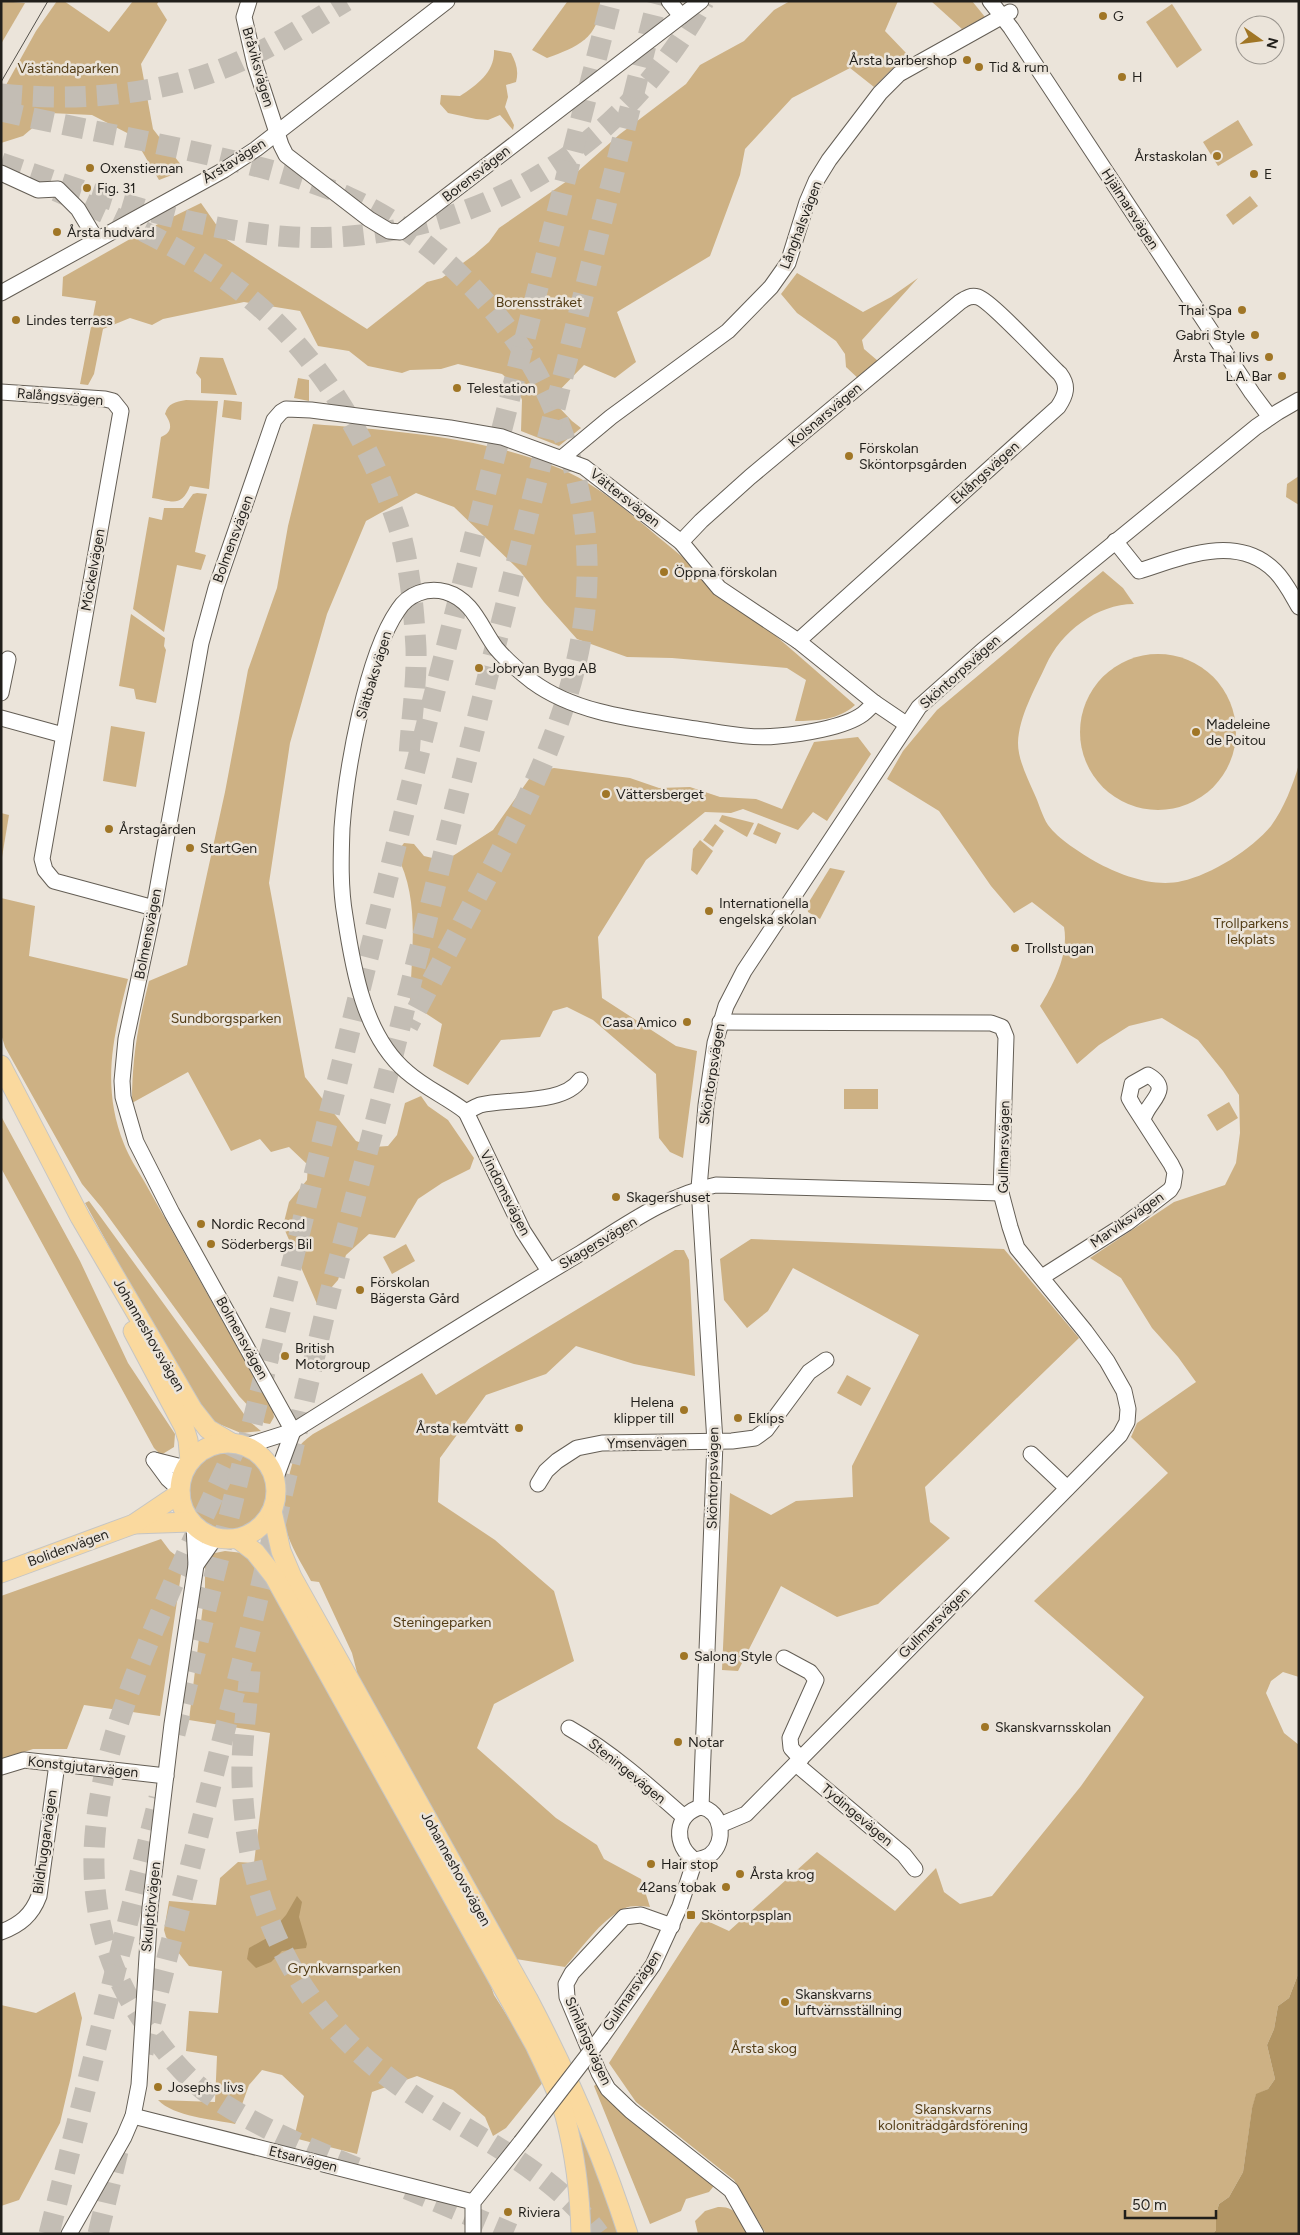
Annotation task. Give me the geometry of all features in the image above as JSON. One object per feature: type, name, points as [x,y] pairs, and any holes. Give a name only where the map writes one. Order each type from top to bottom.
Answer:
[{"type":"main road","name":"Johanneshovsvägen","points":[[1,1065],[80,1217],[193,1410],[208,1429],[238,1444]]},
{"type":"main road","name":"Johanneshovsvägen","points":[[80,1217],[96,1262],[184,1428],[188,1440],[188,1464]]},
{"type":"main road","points":[[215,1444],[238,1444],[262,1456],[272,1471],[277,1490],[272,1511],[258,1529],[238,1539],[215,1538],[192,1524],[182,1508],[180,1491],[188,1464],[201,1451],[215,1444]]},
{"type":"main road","name":"Bolidenvägen","points":[[1,1572],[134,1524],[180,1491]]},
{"type":"main road","name":"Johanneshovsvägen","points":[[272,1511],[281,1551],[292,1577],[554,2048],[606,2170],[628,2234]]},
{"type":"main road","name":"Bolidenvägen","points":[[134,1524],[192,1524]]},
{"type":"main road","name":"Johanneshovsvägen","points":[[238,1539],[255,1552],[274,1576],[535,2045],[552,2079],[567,2122],[574,2162],[581,2234]]},
{"type":"street","name":"Bråviksvägen","points":[[249,1],[244,16],[255,65],[277,134]]},
{"type":"street","name":"Årstavägen","points":[[1,293],[224,170],[277,134],[447,1]]},
{"type":"street","points":[[669,1],[681,16]]},
{"type":"street","name":"Borensvägen","points":[[277,134],[286,155],[374,223],[389,231],[400,232],[701,1]]},
{"type":"street","name":"Hjälmarsvägen","points":[[990,1],[1005,10],[1274,414]]},
{"type":"street","name":"Långhalsvägen","points":[[562,458],[611,417],[728,331],[777,280],[788,263],[807,202],[816,181],[829,160],[880,93],[899,74],[1005,10]]},
{"type":"street","points":[[1,173],[38,190],[58,189],[78,209],[96,239]]},
{"type":"street","name":"Kolsnarsvägen","points":[[681,542],[701,521],[756,473],[960,302],[969,297],[976,296]]},
{"type":"street","name":"Eklångsvägen","points":[[798,641],[1058,407],[1065,397],[1066,384],[1060,374],[993,308],[976,296]]},
{"type":"street","name":"Ralångsvägen","points":[[1,392],[106,399],[118,406]]},
{"type":"street","name":"Sköntorpsvägen","points":[[701,1807],[715,1442],[699,1188],[706,1105],[720,1022],[729,998],[744,972],[919,707],[983,650],[1115,541],[1274,414],[1299,400]]},
{"type":"street","name":"Möckelvägen","points":[[118,406],[120,418],[42,860],[45,870],[54,881],[154,908]]},
{"type":"street","name":"Vättersvägen","points":[[280,412],[286,410],[311,410],[450,428],[502,437],[584,467],[681,542],[719,588],[798,641],[875,703],[906,724]]},
{"type":"street","name":"Bolmensvägen","points":[[280,412],[274,420],[208,614],[154,908],[122,1064],[123,1097],[136,1142],[172,1213],[293,1431]]},
{"type":"street","points":[[1115,541],[1139,571],[1209,550],[1233,550],[1245,554],[1267,564],[1276,572],[1299,607]]},
{"type":"street","name":"Slätbaksvägen","points":[[466,1112],[450,1099],[410,1075],[390,1055],[382,1042],[374,1028],[356,976],[344,913],[342,827],[354,742],[379,650],[398,609],[418,593],[432,590],[447,592],[462,601],[473,611],[494,646],[506,659],[535,683],[558,696],[595,710],[639,720],[733,735],[777,737],[845,723],[862,715],[875,703]]},
{"type":"street","points":[[1,693],[8,659]]},
{"type":"street","points":[[1,718],[63,736]]},
{"type":"street","name":"Gullmarsvägen","points":[[720,1022],[991,1023],[1002,1027],[1006,1037],[1001,1192],[1017,1248],[1085,1331],[1106,1361],[1124,1391],[1128,1408],[1127,1422],[1120,1435],[746,1814],[720,1825]]},
{"type":"street","points":[[466,1112],[479,1106],[534,1099],[568,1091],[575,1088],[580,1080]]},
{"type":"street","name":"Vindomsvägen","points":[[466,1112],[524,1230],[549,1271]]},
{"type":"street","name":"Marviksvägen","points":[[1042,1278],[1127,1223],[1170,1190],[1175,1178],[1174,1172],[1143,1120]]},
{"type":"street","name":"Skagersvägen","points":[[238,1444],[293,1431],[549,1271],[664,1204],[699,1188],[716,1184],[1001,1192]]},
{"type":"street","name":"Ymsenvägen","points":[[538,1484],[546,1471],[556,1461],[577,1448],[602,1443],[715,1442],[755,1438],[766,1430],[809,1372],[826,1360]]},
{"type":"street","points":[[275,1480],[293,1431]]},
{"type":"street","points":[[1031,1454],[1067,1488]]},
{"type":"street","points":[[180,1491],[154,1460],[188,1464]]},
{"type":"street","name":"Skulptörvägen","points":[[69,2234],[124,2137],[133,2116],[139,2085],[147,1934],[166,1776],[196,1565],[192,1524]]},
{"type":"street","name":"Skulptörvägen","points":[[196,1565],[215,1538]]},
{"type":"street","points":[[784,1658],[810,1672],[816,1680],[790,1738],[791,1748],[798,1761]]},
{"type":"street","name":"Steningevägen","points":[[569,1728],[586,1737],[632,1772],[684,1817]]},
{"type":"street","name":"Konstgjutarvägen","points":[[1,1767],[24,1760],[166,1776]]},
{"type":"street","name":"Tydingevägen","points":[[798,1761],[904,1855],[915,1869]]},
{"type":"street","name":"Bildhuggarvägen","points":[[1,1932],[11,1929],[29,1915],[38,1896],[57,1764]]},
{"type":"street","points":[[701,1807],[708,1809],[715,1816],[720,1825],[720,1838],[716,1849],[709,1856],[695,1860],[687,1855],[682,1848],[679,1836],[684,1817],[691,1810],[701,1807]]},
{"type":"street","name":"Gullmarsvägen","points":[[473,2202],[601,2038],[645,1978],[672,1926],[688,1886],[695,1860]]},
{"type":"street","name":"Simlångsvägen","points":[[672,1926],[641,1915],[624,1917],[572,1973],[566,1984],[567,1997],[599,2073],[608,2089],[631,2111],[731,2190],[756,2234]]},
{"type":"street","name":"Etsarvägen","points":[[133,2116],[473,2202]]},
{"type":"street","points":[[473,2202],[473,2234]]},
{"type":"green space","name":"Väständaparken","points":[[1,1],[25,3],[1,44]]},
{"type":"green space","name":"Väständaparken","points":[[57,1],[64,1],[109,32],[133,1],[159,1],[157,4],[167,20],[141,64],[153,129],[185,170],[159,180],[133,136],[92,115],[50,113],[23,136],[1,143],[1,94],[36,31]]},
{"type":"green space","name":"Borensstråket","points":[[790,1],[898,1],[885,31],[907,54],[874,87],[850,68],[792,98],[745,149],[740,175],[710,256],[617,312],[636,362],[615,378],[584,365],[551,399],[581,428],[559,446],[521,431],[522,400],[517,387],[502,374],[458,364],[441,369],[410,370],[402,373],[368,366],[349,351],[318,346],[300,311],[244,302],[163,319],[152,325],[130,318],[103,329],[94,374],[88,385],[80,384],[96,301],[62,296],[63,277],[146,230],[201,203],[227,240],[367,329],[427,282],[442,278],[474,255],[489,242],[499,228],[567,181],[620,134],[686,84],[700,65],[744,41],[774,10]]},
{"type":"green space","points":[[931,1],[972,1],[985,17],[962,29]]},
{"type":"green space","points":[[567,2],[600,2],[596,24],[591,33],[577,45],[547,58],[532,50]]},
{"type":"green space","points":[[1172,4],[1202,50],[1177,68],[1146,22]]},
{"type":"green space","points":[[494,50],[511,53],[516,67],[516,82],[506,85],[508,97],[505,107],[514,125],[513,130],[500,115],[488,120],[476,119],[448,113],[440,104],[441,95],[460,96],[484,77],[492,65]]},
{"type":"green space","points":[[1238,120],[1253,145],[1218,166],[1203,142]]},
{"type":"green space","points":[[1250,196],[1258,206],[1233,225],[1226,215]]},
{"type":"green space","points":[[797,273],[863,312],[891,297],[918,278],[862,340],[864,349],[878,361],[861,381],[846,367],[845,354],[836,341],[797,313],[781,294]]},
{"type":"green space","points":[[200,357],[223,358],[237,395],[201,393],[201,379],[196,373]]},
{"type":"green space","points":[[298,378],[309,380],[309,401],[294,398]]},
{"type":"green space","points":[[186,400],[218,401],[209,489],[190,486],[183,498],[175,501],[152,498],[161,437],[168,433],[170,427],[165,414],[168,407],[172,404]]},
{"type":"green space","points":[[224,400],[242,402],[241,420],[222,417]]},
{"type":"green space","name":"Sundborgsparken","points":[[313,424],[374,429],[472,443],[533,458],[576,476],[604,493],[630,514],[739,604],[855,705],[835,717],[795,721],[806,680],[787,668],[672,658],[627,657],[577,639],[544,602],[520,571],[454,507],[416,493],[366,521],[327,614],[290,743],[269,883],[305,1077],[356,1141],[374,1147],[388,1146],[397,1135],[405,1103],[421,1096],[428,1106],[448,1120],[474,1158],[470,1169],[442,1183],[418,1199],[395,1238],[369,1234],[346,1255],[338,1280],[317,1304],[283,1226],[289,1202],[307,1180],[308,1165],[289,1147],[271,1152],[260,1139],[231,1151],[188,1072],[132,1103],[136,1041],[149,981],[187,965],[225,792],[248,670],[277,588],[288,526]]},
{"type":"green space","points":[[1299,476],[1299,505],[1286,497],[1287,484]]},
{"type":"green space","points":[[193,494],[207,494],[195,552],[206,555],[201,570],[177,565],[164,632],[133,609],[149,517],[162,520],[164,508],[183,508]]},
{"type":"green space","name":"Årsta skog","points":[[1103,571],[1123,588],[1134,604],[1120,605],[1094,615],[1071,631],[1061,642],[1046,665],[1033,693],[1024,713],[1019,733],[1018,749],[1021,763],[1044,818],[1052,830],[1096,862],[1126,876],[1160,883],[1182,881],[1218,867],[1242,852],[1263,835],[1276,819],[1284,804],[1299,764],[1299,1677],[1283,1672],[1271,1681],[1266,1693],[1284,1733],[1299,1745],[1299,1972],[1289,1998],[1278,2006],[1274,2029],[1267,2045],[1275,2079],[1268,2089],[1256,2095],[1252,2109],[1243,2172],[1229,2197],[1219,2204],[1216,2214],[1216,2230],[1213,2234],[766,2234],[734,2180],[636,2102],[609,2063],[696,1928],[703,1919],[729,1931],[817,1852],[895,1911],[936,1868],[944,1892],[960,1904],[992,1896],[1081,1786],[1144,1697],[1034,1601],[1168,1473],[1131,1437],[1137,1423],[1196,1382],[1178,1357],[1152,1328],[1121,1278],[1090,1258],[1174,1202],[1225,1185],[1236,1163],[1240,1133],[1239,1095],[1223,1071],[1198,1040],[1162,1018],[1129,1026],[1099,1045],[1077,1064],[1040,1006],[1059,968],[1064,947],[1064,927],[1032,902],[1014,913],[991,886],[939,811],[887,779],[903,751],[937,710]]},
{"type":"green space","points":[[131,614],[165,638],[164,646],[166,650],[156,703],[136,699],[134,689],[119,686]]},
{"type":"green space","points":[[1158,654],[1188,660],[1201,667],[1213,677],[1223,689],[1230,702],[1236,732],[1230,762],[1223,775],[1213,787],[1201,797],[1188,804],[1158,810],[1128,804],[1115,797],[1103,787],[1093,775],[1086,762],[1080,732],[1086,702],[1093,689],[1103,677],[1115,667],[1128,660]]},
{"type":"green space","points":[[111,726],[145,732],[136,787],[103,781]]},
{"type":"green space","points":[[858,737],[871,754],[827,821],[813,812],[798,830],[743,809],[731,813],[705,812],[646,860],[598,937],[602,998],[676,1046],[697,1051],[683,1158],[670,1152],[659,1138],[656,1074],[593,1020],[567,1007],[553,1011],[540,1037],[501,1040],[468,1085],[433,1066],[442,1024],[410,1003],[413,946],[412,908],[404,871],[396,854],[404,843],[414,844],[424,856],[445,861],[493,830],[534,772],[554,768],[630,778],[659,788],[690,787],[720,797],[756,799],[782,809],[814,742]]},
{"type":"green space","points":[[1,813],[9,815],[1,863]]},
{"type":"green space","points":[[722,815],[754,823],[747,837],[719,821]]},
{"type":"green space","points":[[758,823],[781,833],[776,844],[753,834]]},
{"type":"green space","points":[[715,824],[724,831],[713,847],[703,840]]},
{"type":"green space","points":[[700,840],[713,851],[697,875],[691,870],[693,849]]},
{"type":"green space","points":[[830,868],[845,871],[820,919],[808,912],[807,905]]},
{"type":"green space","points":[[1,898],[35,906],[29,956],[128,979],[114,1041],[112,1062],[111,1082],[117,1123],[131,1158],[273,1411],[274,1417],[270,1424],[264,1423],[239,1396],[102,1208],[82,1184],[5,1047],[1,1034]]},
{"type":"green space","points":[[844,1089],[878,1089],[878,1109],[844,1109]]},
{"type":"green space","points":[[1229,1102],[1238,1118],[1217,1131],[1207,1115]]},
{"type":"green space","points":[[1,1116],[80,1261],[128,1363],[175,1434],[174,1447],[161,1455],[154,1448],[1,1168]]},
{"type":"green space","points":[[89,1201],[249,1421],[261,1431],[241,1433],[214,1422],[192,1396],[85,1203]]},
{"type":"green space","points":[[751,1239],[1004,1249],[1079,1338],[925,1487],[930,1522],[950,1538],[878,1604],[837,1617],[781,1586],[738,1671],[722,1670],[730,1493],[771,1515],[796,1501],[853,1497],[852,1466],[919,1335],[793,1268],[768,1311],[747,1328],[724,1300],[720,1259]]},
{"type":"green space","points":[[406,1244],[415,1261],[392,1274],[383,1257]]},
{"type":"green space","name":"Steningeparken","points":[[675,1250],[684,1250],[689,1260],[695,1376],[634,1364],[576,1346],[546,1374],[486,1395],[440,1458],[438,1502],[495,1540],[554,1591],[574,1661],[494,1704],[477,1748],[556,1818],[597,1845],[604,1859],[641,1879],[650,1907],[629,1907],[615,1914],[599,1928],[565,1967],[516,1959],[359,1680],[352,1653],[319,1582],[311,1581],[293,1548],[284,1518],[285,1497],[290,1474],[299,1447],[313,1434],[422,1373],[436,1395]]},
{"type":"green space","points":[[847,1375],[871,1388],[861,1406],[837,1393]]},
{"type":"green space","points":[[228,1452],[243,1455],[256,1463],[264,1476],[267,1491],[264,1506],[256,1519],[243,1527],[228,1530],[213,1527],[200,1519],[192,1506],[189,1491],[192,1476],[200,1463],[213,1455]]},
{"type":"green space","points":[[161,1539],[170,1551],[183,1561],[160,1716],[84,1705],[67,1749],[33,1749],[1,1760],[1,1596]]},
{"type":"green space","name":"Grynkvarnsparken","points":[[225,1551],[243,1553],[260,1567],[486,1972],[494,1995],[515,2028],[544,2081],[506,2128],[493,2136],[485,2117],[453,2090],[417,2076],[372,2092],[357,2154],[294,2138],[304,2096],[282,2075],[262,2070],[249,2085],[235,2124],[184,2114],[165,2106],[158,2100],[215,2102],[217,2056],[186,2051],[189,2011],[218,2013],[222,1971],[189,1966],[166,1937],[164,1930],[169,1901],[216,1905],[220,1878],[238,1862],[254,1863],[270,1733],[189,1720],[205,1589],[205,1567],[210,1554]]},
{"type":"green space","points":[[75,1992],[82,2018],[60,2123],[19,2200],[1,2206],[1,2005],[36,2013]]},
{"type":"green space","points":[[598,2083],[712,2180],[713,2187],[709,2192],[686,2199],[681,2211],[650,2224],[594,2086]]},
{"type":"green space","points":[[572,2104],[622,2234],[586,2234]]},
{"type":"green space","points":[[718,2207],[734,2211],[749,2234],[698,2234],[695,2221],[705,2211]]},
{"type":"shaded area","points":[[297,1896],[302,1902],[299,1917],[307,1944],[306,1948],[282,1951],[271,1962],[256,1968],[247,1959],[249,1948],[276,1933],[278,1924],[286,1915]]},
{"type":"shaded area","points":[[1299,1972],[1299,2234],[1213,2234],[1216,2230],[1216,2214],[1219,2204],[1229,2197],[1243,2172],[1252,2108],[1256,2094],[1268,2089],[1275,2079],[1267,2045],[1274,2029],[1278,2006],[1289,1998]]},
{"type":"tunnel","points":[[1,94],[64,97],[95,96],[157,88],[188,80],[218,70],[260,52],[346,1]]},
{"type":"tunnel","points":[[175,1734],[405,809],[611,1]]},
{"type":"tunnel","points":[[143,2053],[255,1611],[327,1304],[393,1055],[657,1]]},
{"type":"tunnel","points":[[1,163],[145,210],[219,227],[256,233],[293,237],[362,235],[431,222],[497,198],[528,182],[579,148],[621,112],[658,70],[675,48],[704,1]]},
{"type":"tunnel","points":[[1,111],[183,149],[262,168],[331,190],[375,210],[425,244],[470,284],[490,307],[525,354],[547,393],[572,463],[584,520],[587,574],[583,627],[572,679],[556,730],[536,780],[408,1026]]},
{"type":"tunnel","points":[[56,191],[159,239],[209,268],[232,284],[254,302],[301,350],[323,377],[342,407],[376,469],[389,501],[400,532],[409,574],[416,648],[415,689],[409,757]]},
{"type":"tunnel","points":[[240,1438],[158,1619],[119,1720],[105,1772],[96,1823],[94,1874],[101,1925],[118,1976],[146,2025],[166,2052],[189,2077],[224,2105],[264,2127],[367,2172]]},
{"type":"tunnel","points":[[250,1671],[242,1767],[246,1831],[256,1878],[270,1923],[290,1965],[315,2003],[345,2039],[381,2072],[422,2101],[539,2175],[581,2212],[599,2234]]},
{"type":"tunnel","points":[[49,2234],[159,1798]]},
{"type":"tunnel","points":[[98,2234],[120,2143]]},
{"type":"tunnel","points":[[407,2189],[513,2234]]},
{"type":"tram line","points":[[1,82],[48,1]]},
{"type":"place","name":"G","points":[[1103,16]]},
{"type":"place","name":"Årsta barbershop","points":[[967,60]]},
{"type":"place","name":"Tid & rum","points":[[979,67]]},
{"type":"place","name":"H","points":[[1122,77]]},
{"type":"place","name":"Årstaskolan","points":[[1217,156]]},
{"type":"place","name":"Oxenstiernan","points":[[90,168]]},
{"type":"place","name":"E","points":[[1254,174]]},
{"type":"place","name":"Fig. 31","points":[[87,188]]},
{"type":"place","name":"Årsta hudvård","points":[[57,232]]},
{"type":"place","name":"Thai Spa","points":[[1242,310]]},
{"type":"place","name":"Lindes terrass","points":[[16,320]]},
{"type":"place","name":"Gabri Style","points":[[1255,335]]},
{"type":"place","name":"Årsta Thai livs","points":[[1269,357]]},
{"type":"place","name":"L.A. Bar","points":[[1282,376]]},
{"type":"place","name":"Telestation","points":[[457,388]]},
{"type":"place","name":"Förskolan Sköntorpsgården","points":[[849,456]]},
{"type":"place","name":"Öppna förskolan","points":[[664,572]]},
{"type":"place","name":"Jobryan Bygg AB","points":[[479,668]]},
{"type":"place","name":"Madeleine de Poitou","points":[[1196,732]]},
{"type":"place","name":"Vättersberget","points":[[606,794]]},
{"type":"place","name":"Årstagården","points":[[109,829]]},
{"type":"place","name":"StartGen","points":[[190,848]]},
{"type":"place","name":"Internationella engelska skolan","points":[[709,911]]},
{"type":"place","name":"Trollstugan","points":[[1015,948]]},
{"type":"place","name":"Casa Amico","points":[[687,1022]]},
{"type":"place","name":"Skagershuset","points":[[616,1197]]},
{"type":"place","name":"Nordic Recond","points":[[201,1224]]},
{"type":"place","name":"Söderbergs Bil","points":[[211,1244]]},
{"type":"place","name":"Förskolan Bägersta Gård","points":[[360,1290]]},
{"type":"place","name":"British Motorgroup","points":[[285,1356]]},
{"type":"place","name":"Helena klipper till","points":[[684,1410]]},
{"type":"place","name":"Eklips","points":[[738,1418]]},
{"type":"place","name":"Årsta kemtvätt","points":[[519,1428]]},
{"type":"place","name":"Salong Style","points":[[684,1656]]},
{"type":"place","name":"Skanskvarnsskolan","points":[[985,1727]]},
{"type":"place","name":"Notar","points":[[678,1742]]},
{"type":"place","name":"Hair stop","points":[[651,1864]]},
{"type":"place","name":"Årsta krog","points":[[740,1874]]},
{"type":"place","name":"42ans tobak","points":[[726,1887]]},
{"type":"place","name":"Sköntorpsplan","points":[[691,1915]]},
{"type":"place","name":"Skanskvarns luftvärnsställning","points":[[785,2002]]},
{"type":"place","name":"Josephs livs","points":[[158,2087]]},
{"type":"place","name":"Riviera","points":[[508,2212]]},
{"type":"park label","name":"Trollparkens lekplats","points":[[1251,932]]},
{"type":"park label","name":"Skanskvarns koloniträdgårdsförening","points":[[953,2118]]}]
